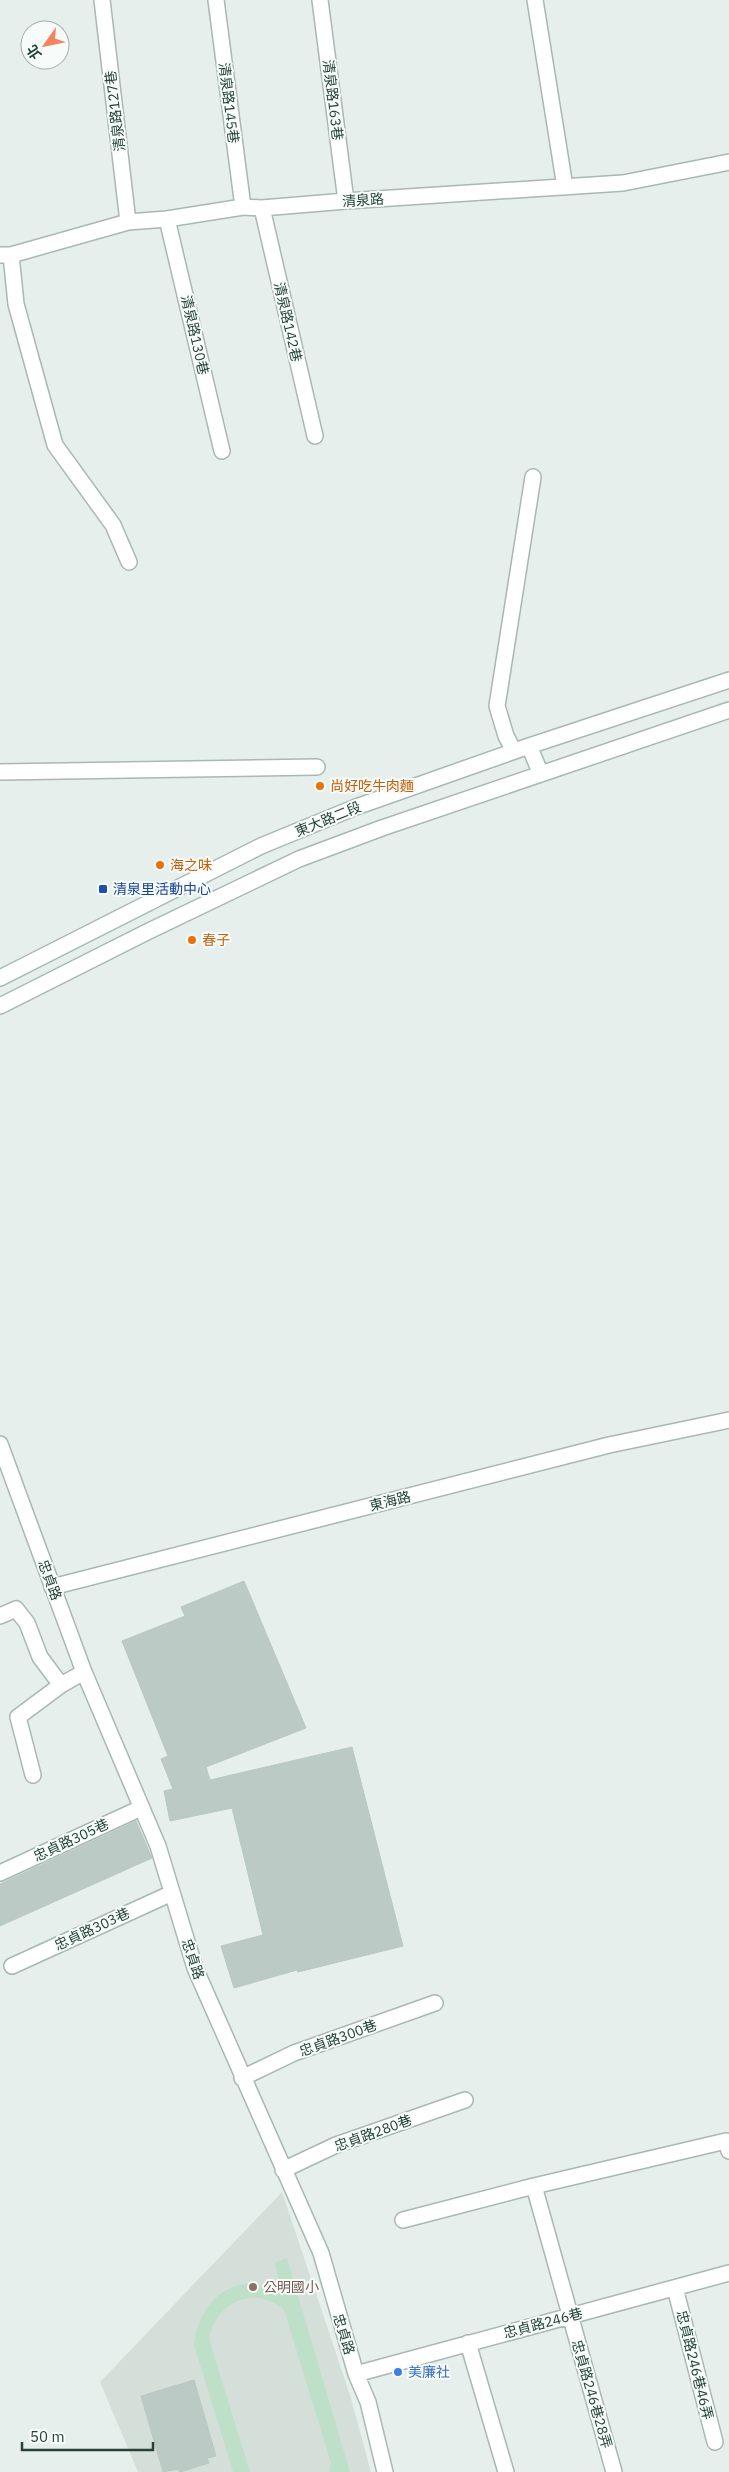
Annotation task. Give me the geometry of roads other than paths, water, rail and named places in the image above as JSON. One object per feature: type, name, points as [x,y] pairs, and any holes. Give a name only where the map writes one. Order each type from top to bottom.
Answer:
[{"type":"street","name":"清泉路127巷","points":[[102,0],[128,222]]},
{"type":"street","name":"清泉路145巷","points":[[216,0],[243,207]]},
{"type":"street","name":"清泉路163巷","points":[[320,0],[346,201]]},
{"type":"street","points":[[535,0],[566,187]]},
{"type":"street","name":"清泉路","points":[[6,255],[128,222],[167,219],[243,207],[262,208],[623,184],[729,162]]},
{"type":"street","name":"清泉路142巷","points":[[262,208],[315,436]]},
{"type":"street","name":"清泉路130巷","points":[[167,219],[222,451]]},
{"type":"street","points":[[6,255],[16,304],[55,445],[113,525],[129,562]]},
{"type":"street","points":[[514,751],[506,736],[497,706],[533,477]]},
{"type":"street","name":"東大路二段","points":[[0,978],[261,846],[356,807],[514,751],[729,680]]},
{"type":"street","name":"東大路二段","points":[[0,1006],[149,931],[300,859],[382,828],[729,710]]},
{"type":"street","points":[[530,746],[541,774]]},
{"type":"street","points":[[0,772],[317,767]]},
{"type":"street","name":"東海路","points":[[52,1587],[610,1445],[729,1420]]},
{"type":"street","name":"忠貞路","points":[[0,1444],[84,1672],[158,1846],[195,1968],[321,2253],[356,2374],[368,2402],[385,2472]]},
{"type":"street","points":[[0,1616],[16,1609],[27,1623],[40,1657],[61,1685]]},
{"type":"street","points":[[33,1775],[18,1717],[61,1685],[84,1672]]},
{"type":"street","name":"忠貞路305巷","points":[[0,1873],[141,1808]]},
{"type":"street","name":"忠貞路303巷","points":[[12,1966],[172,1893]]},
{"type":"street","name":"忠貞路300巷","points":[[242,2078],[294,2053],[435,2003]]},
{"type":"street","name":"忠貞路280巷","points":[[284,2170],[336,2145],[464,2100]]},
{"type":"street","points":[[403,2220],[534,2186],[726,2141],[729,2151]]},
{"type":"street","name":"忠貞路246巷28弄","points":[[534,2186],[614,2472]]},
{"type":"street","name":"忠貞路246巷","points":[[356,2374],[729,2273]]},
{"type":"street","name":"忠貞路246巷46弄","points":[[675,2288],[715,2442]]},
{"type":"street","points":[[468,2343],[506,2472]]},
{"type":"place","name":"尚好吃牛肉麵","points":[[320,786]]},
{"type":"place","name":"海之味","points":[[160,865]]},
{"type":"place","name":"清泉里活動中心","points":[[103,889]]},
{"type":"place","name":"春子","points":[[192,940]]},
{"type":"place","name":"公明國小","points":[[253,2287]]},
{"type":"place","name":"美廉社","points":[[398,2372]]}]
